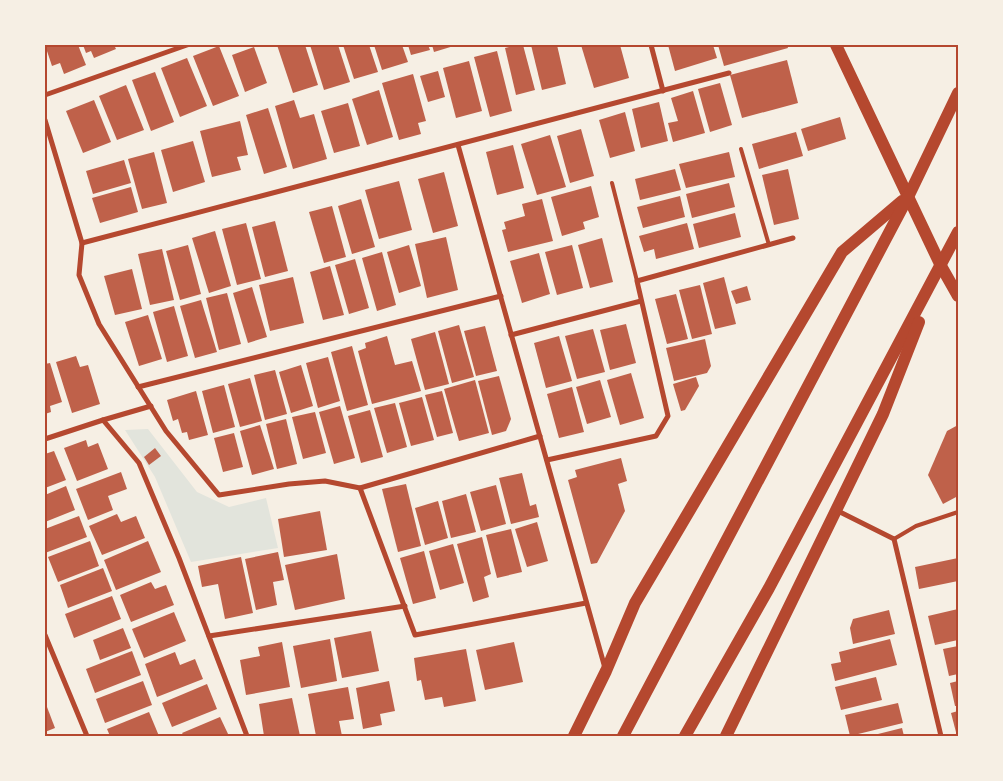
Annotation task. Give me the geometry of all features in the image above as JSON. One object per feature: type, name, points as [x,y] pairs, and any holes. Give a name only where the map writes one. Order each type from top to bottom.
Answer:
[{"type":"main road","points":[[836,45],[909,195],[941,266],[958,296]]},
{"type":"main road","points":[[623,736],[909,195],[958,93]]},
{"type":"main road","points":[[574,736],[606,670],[635,603],[842,252],[909,195]]},
{"type":"main road","points":[[685,736],[768,588],[958,232]]},
{"type":"main road","points":[[726,736],[883,414],[941,266]]},
{"type":"street","points":[[45,95],[187,45]]},
{"type":"street","points":[[651,45],[663,91]]},
{"type":"street","points":[[82,243],[729,73]]},
{"type":"street","points":[[45,120],[82,243],[79,275],[99,324],[166,431],[218,495],[325,480],[360,488],[540,436]]},
{"type":"street","points":[[458,145],[606,670]]},
{"type":"street","points":[[546,460],[656,436],[668,416],[636,281],[793,238]]},
{"type":"street","points":[[138,387],[501,296]]},
{"type":"street","points":[[511,335],[641,301]]},
{"type":"street","points":[[45,439],[150,406]]},
{"type":"street","points":[[104,420],[139,463],[247,736]]},
{"type":"street","points":[[360,488],[415,635],[586,603]]},
{"type":"street","points":[[835,510],[894,539],[940,736]]},
{"type":"street","points":[[209,636],[405,606]]},
{"type":"street","points":[[45,635],[87,736]]},
{"type":"lane","points":[[741,149],[769,244]]},
{"type":"lane","points":[[612,183],[636,281]]},
{"type":"lane","points":[[894,539],[916,526],[958,512]]},
{"type":"shaded area","points":[[148,429],[197,492],[229,507],[266,498],[278,548],[191,562],[155,477],[125,430]]},
{"type":"building","points":[[45,45],[78,45],[86,65],[64,74],[60,63],[52,66]]},
{"type":"building","points":[[83,45],[114,45],[116,49],[94,58],[91,51],[86,53]]},
{"type":"building","points":[[277,45],[305,45],[318,85],[293,93]]},
{"type":"building","points":[[310,45],[338,45],[350,82],[324,90]]},
{"type":"building","points":[[343,45],[369,45],[378,72],[354,79]]},
{"type":"building","points":[[374,45],[402,45],[408,62],[382,70]]},
{"type":"building","points":[[408,45],[428,45],[430,50],[411,55]]},
{"type":"building","points":[[432,45],[457,45],[434,52]]},
{"type":"building","points":[[523,45],[535,90],[516,95],[505,48]]},
{"type":"building","points":[[531,45],[557,45],[566,84],[542,90]]},
{"type":"building","points":[[581,45],[620,45],[629,78],[594,88]]},
{"type":"building","points":[[668,45],[713,45],[717,58],[675,71]]},
{"type":"building","points":[[718,45],[787,45],[788,48],[724,66]]},
{"type":"building","points":[[219,46],[239,96],[213,106],[193,56]]},
{"type":"building","points":[[254,47],[267,83],[245,92],[232,55]]},
{"type":"building","points":[[497,51],[512,111],[490,117],[474,57]]},
{"type":"building","points":[[187,58],[207,106],[180,117],[161,68]]},
{"type":"building","points":[[787,60],[798,103],[742,118],[730,75]]},
{"type":"building","points":[[469,61],[482,111],[456,118],[443,68]]},
{"type":"building","points":[[438,71],[445,97],[428,102],[420,76]]},
{"type":"building","points":[[155,72],[174,122],[151,131],[132,80]]},
{"type":"building","points":[[413,74],[426,121],[418,123],[421,134],[399,140],[382,83]]},
{"type":"building","points":[[720,83],[732,125],[710,132],[698,89]]},
{"type":"building","points":[[126,85],[144,130],[117,140],[99,96]]},
{"type":"building","points":[[379,90],[393,137],[367,145],[352,99]]},
{"type":"building","points":[[693,91],[705,133],[673,142],[668,123],[678,121],[671,98]]},
{"type":"building","points":[[94,100],[111,142],[83,153],[66,111]]},
{"type":"building","points":[[294,100],[300,118],[314,114],[327,159],[293,169],[275,106]]},
{"type":"building","points":[[659,102],[668,141],[641,148],[632,109]]},
{"type":"building","points":[[348,103],[360,146],[334,153],[321,111]]},
{"type":"building","points":[[268,108],[287,167],[264,174],[246,115]]},
{"type":"building","points":[[625,112],[635,151],[610,158],[599,120]]},
{"type":"building","points":[[840,117],[846,139],[808,151],[801,129]]},
{"type":"building","points":[[240,121],[248,155],[237,157],[241,170],[212,177],[200,131]]},
{"type":"building","points":[[581,129],[594,176],[570,183],[557,136]]},
{"type":"building","points":[[796,132],[803,156],[759,169],[752,144]]},
{"type":"building","points":[[550,135],[566,187],[537,195],[521,144]]},
{"type":"building","points":[[193,141],[205,182],[173,192],[161,150]]},
{"type":"building","points":[[513,145],[524,188],[497,195],[486,152]]},
{"type":"building","points":[[154,152],[167,203],[142,209],[128,159]]},
{"type":"building","points":[[729,152],[735,177],[686,188],[679,164]]},
{"type":"building","points":[[124,160],[131,183],[93,194],[86,171]]},
{"type":"building","points":[[675,169],[681,190],[640,200],[635,179]]},
{"type":"building","points":[[788,169],[799,219],[774,225],[762,175]]},
{"type":"building","points":[[444,172],[458,226],[433,233],[418,179]]},
{"type":"building","points":[[399,181],[412,230],[379,239],[365,190]]},
{"type":"building","points":[[729,183],[735,207],[692,218],[686,194]]},
{"type":"building","points":[[591,186],[599,217],[583,222],[585,229],[562,236],[551,197]]},
{"type":"building","points":[[131,187],[138,212],[100,223],[92,198]]},
{"type":"building","points":[[680,196],[685,217],[643,228],[637,207]]},
{"type":"building","points":[[361,199],[375,247],[352,254],[338,206]]},
{"type":"building","points":[[542,199],[553,241],[508,252],[502,230],[506,229],[504,222],[525,216],[522,204]]},
{"type":"building","points":[[332,206],[346,257],[324,263],[309,212]]},
{"type":"building","points":[[735,213],[741,237],[699,248],[693,224]]},
{"type":"building","points":[[275,221],[288,271],[265,277],[252,227]]},
{"type":"building","points":[[246,223],[261,279],[237,285],[222,229]]},
{"type":"building","points":[[687,223],[694,249],[656,259],[654,249],[644,252],[639,236]]},
{"type":"building","points":[[215,231],[231,286],[209,293],[192,238]]},
{"type":"building","points":[[446,237],[458,290],[427,298],[415,244]]},
{"type":"building","points":[[602,238],[613,282],[590,288],[578,245]]},
{"type":"building","points":[[188,245],[201,294],[180,300],[166,251]]},
{"type":"building","points":[[409,245],[421,286],[399,293],[387,252]]},
{"type":"building","points":[[572,245],[583,288],[557,295],[545,252]]},
{"type":"building","points":[[162,249],[174,300],[150,305],[138,254]]},
{"type":"building","points":[[382,252],[396,305],[377,311],[362,258]]},
{"type":"building","points":[[539,253],[550,294],[522,303],[510,261]]},
{"type":"building","points":[[355,259],[369,308],[349,314],[335,265]]},
{"type":"building","points":[[330,266],[344,315],[323,320],[310,272]]},
{"type":"building","points":[[132,269],[142,309],[115,315],[104,276]]},
{"type":"building","points":[[293,277],[304,323],[270,331],[259,285]]},
{"type":"building","points":[[724,277],[736,324],[715,329],[703,283]]},
{"type":"building","points":[[700,285],[712,334],[692,339],[679,290]]},
{"type":"building","points":[[747,286],[751,300],[736,304],[731,291]]},
{"type":"building","points":[[252,287],[267,337],[248,343],[233,293]]},
{"type":"building","points":[[227,293],[241,344],[219,350],[206,298]]},
{"type":"building","points":[[676,294],[688,339],[667,344],[655,299]]},
{"type":"building","points":[[201,300],[217,352],[195,358],[180,306]]},
{"type":"building","points":[[174,306],[188,356],[167,362],[153,312]]},
{"type":"building","points":[[148,315],[162,359],[139,366],[125,322]]},
{"type":"building","points":[[626,324],[636,363],[610,370],[600,330]]},
{"type":"building","points":[[459,325],[474,377],[452,383],[438,331]]},
{"type":"building","points":[[485,326],[497,371],[476,376],[464,331]]},
{"type":"building","points":[[593,329],[605,372],[577,379],[565,336]]},
{"type":"building","points":[[435,332],[449,384],[425,390],[411,339]]},
{"type":"building","points":[[387,336],[395,365],[412,361],[421,391],[372,404],[358,351],[366,348],[365,343]]},
{"type":"building","points":[[559,336],[572,381],[546,388],[534,343]]},
{"type":"building","points":[[705,339],[711,366],[707,373],[674,381],[666,348]]},
{"type":"building","points":[[352,346],[368,405],[347,411],[331,352]]},
{"type":"building","points":[[76,356],[80,367],[88,365],[100,404],[72,413],[56,362]]},
{"type":"building","points":[[328,357],[340,401],[318,408],[306,363]]},
{"type":"building","points":[[50,363],[62,402],[50,406],[51,412],[45,414],[45,364]]},
{"type":"building","points":[[301,365],[313,406],[291,413],[279,372]]},
{"type":"building","points":[[275,370],[287,414],[265,420],[254,375]]},
{"type":"building","points":[[631,373],[644,418],[620,425],[607,380]]},
{"type":"building","points":[[499,376],[511,419],[506,431],[492,435],[478,381]]},
{"type":"building","points":[[696,377],[699,386],[685,410],[681,411],[673,384]]},
{"type":"building","points":[[250,378],[262,421],[240,427],[228,384]]},
{"type":"building","points":[[475,380],[489,433],[459,441],[444,389]]},
{"type":"building","points":[[600,380],[611,417],[587,424],[576,387]]},
{"type":"building","points":[[224,385],[235,427],[213,433],[202,391]]},
{"type":"building","points":[[572,387],[584,432],[559,438],[547,394]]},
{"type":"building","points":[[196,391],[208,435],[189,440],[187,432],[182,433],[178,419],[173,421],[167,400]]},
{"type":"building","points":[[442,391],[453,433],[437,437],[425,395]]},
{"type":"building","points":[[422,397],[434,440],[411,446],[399,403]]},
{"type":"building","points":[[395,403],[407,447],[387,453],[374,408]]},
{"type":"building","points":[[340,406],[355,458],[334,464],[319,412]]},
{"type":"building","points":[[370,410],[383,457],[361,463],[348,416]]},
{"type":"building","points":[[315,412],[326,453],[303,459],[292,417]]},
{"type":"building","points":[[286,419],[297,464],[277,469],[266,424]]},
{"type":"building","points":[[260,425],[274,469],[252,475],[240,431]]},
{"type":"building","points":[[958,425],[958,496],[943,504],[928,475],[947,431]]},
{"type":"building","points":[[234,433],[243,467],[223,472],[214,438]]},
{"type":"building","points":[[86,440],[88,447],[98,443],[108,469],[77,481],[64,448]]},
{"type":"building","points":[[155,448],[161,456],[149,465],[144,457]]},
{"type":"building","points":[[54,451],[66,480],[45,488],[45,454]]},
{"type":"building","points":[[621,458],[627,481],[618,484],[625,511],[597,563],[591,564],[568,480],[577,477],[575,470]]},
{"type":"building","points":[[121,472],[127,489],[108,496],[113,510],[88,520],[76,489]]},
{"type":"building","points":[[522,473],[530,506],[536,504],[539,517],[511,524],[499,478]]},
{"type":"building","points":[[406,484],[421,546],[398,552],[382,489]]},
{"type":"building","points":[[496,485],[506,524],[481,531],[470,492]]},
{"type":"building","points":[[66,486],[75,510],[45,522],[45,495]]},
{"type":"building","points":[[466,494],[476,532],[451,538],[442,501]]},
{"type":"building","points":[[438,501],[448,538],[425,545],[415,508]]},
{"type":"building","points":[[320,511],[327,550],[284,557],[278,519]]},
{"type":"building","points":[[117,514],[121,522],[136,516],[145,538],[102,555],[89,526]]},
{"type":"building","points":[[79,516],[87,537],[45,553],[45,529]]},
{"type":"building","points":[[537,522],[548,561],[527,567],[515,529]]},
{"type":"building","points":[[511,529],[522,572],[497,578],[486,535]]},
{"type":"building","points":[[482,537],[491,574],[484,577],[489,597],[473,602],[457,544]]},
{"type":"building","points":[[90,541],[99,566],[58,582],[48,557]]},
{"type":"building","points":[[148,541],[161,572],[116,590],[104,560]]},
{"type":"building","points":[[453,544],[464,583],[440,590],[429,551]]},
{"type":"building","points":[[424,551],[436,598],[413,604],[400,558]]},
{"type":"building","points":[[278,552],[284,580],[273,582],[277,605],[256,610],[245,559]]},
{"type":"building","points":[[337,554],[345,599],[295,610],[285,565]]},
{"type":"building","points":[[241,557],[253,613],[225,619],[218,584],[202,587],[198,566]]},
{"type":"building","points":[[958,558],[958,581],[919,589],[915,567]]},
{"type":"building","points":[[103,568],[112,591],[68,608],[60,585]]},
{"type":"building","points":[[151,582],[155,589],[166,585],[174,605],[131,622],[120,595]]},
{"type":"building","points":[[112,596],[121,619],[74,638],[65,614]]},
{"type":"building","points":[[958,609],[958,640],[935,645],[928,616]]},
{"type":"building","points":[[889,610],[895,634],[853,644],[850,628],[853,619]]},
{"type":"building","points":[[174,612],[186,641],[144,658],[132,629]]},
{"type":"building","points":[[123,628],[131,648],[100,660],[93,640]]},
{"type":"building","points":[[371,631],[379,671],[342,678],[334,638]]},
{"type":"building","points":[[330,639],[337,681],[301,688],[293,646]]},
{"type":"building","points":[[890,639],[897,665],[835,681],[831,664],[841,662],[839,652]]},
{"type":"building","points":[[282,642],[290,687],[246,695],[240,660],[260,656],[258,647]]},
{"type":"building","points":[[514,642],[523,682],[485,690],[476,650]]},
{"type":"building","points":[[958,646],[958,674],[949,676],[943,649]]},
{"type":"building","points":[[466,649],[476,701],[444,707],[442,697],[425,700],[421,680],[417,681],[414,658]]},
{"type":"building","points":[[132,651],[141,675],[95,693],[86,669]]},
{"type":"building","points":[[175,652],[180,665],[195,659],[203,679],[157,697],[145,664]]},
{"type":"building","points":[[876,677],[882,700],[841,710],[835,687]]},
{"type":"building","points":[[143,681],[152,705],[105,723],[96,699]]},
{"type":"building","points":[[389,681],[395,711],[380,714],[382,725],[363,729],[356,688]]},
{"type":"building","points":[[958,681],[958,706],[955,706],[950,683]]},
{"type":"building","points":[[207,684],[217,709],[172,727],[162,703]]},
{"type":"building","points":[[348,687],[354,719],[339,721],[342,736],[316,736],[308,694]]},
{"type":"building","points":[[292,698],[300,736],[264,736],[259,704]]},
{"type":"building","points":[[898,703],[903,723],[850,736],[845,715]]},
{"type":"building","points":[[45,707],[47,707],[55,728],[45,732]]},
{"type":"building","points":[[958,711],[958,736],[957,736],[951,713]]},
{"type":"building","points":[[149,712],[159,736],[110,736],[107,729]]},
{"type":"building","points":[[220,717],[229,736],[184,736],[182,733]]},
{"type":"building","points":[[902,728],[904,736],[874,735]]}]
